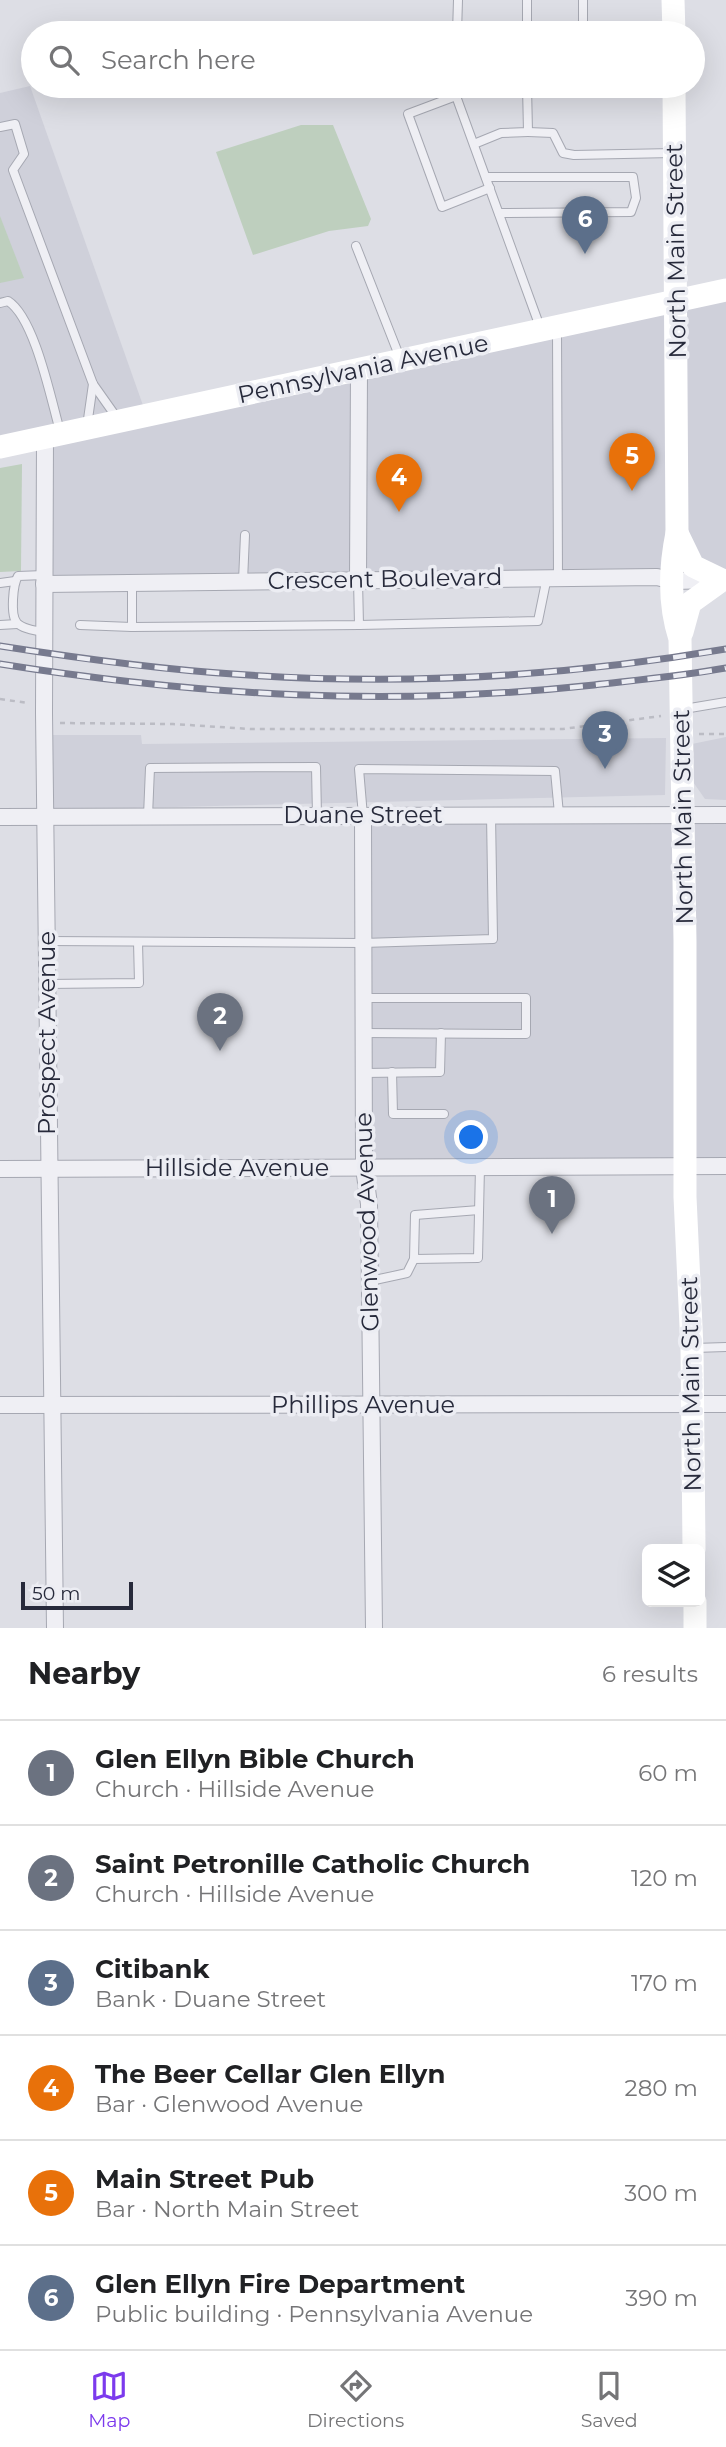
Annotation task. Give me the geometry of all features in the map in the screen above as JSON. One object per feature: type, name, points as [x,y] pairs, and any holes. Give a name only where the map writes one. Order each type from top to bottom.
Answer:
[{"type":"street","points":[[673,0],[674,21]]},
{"type":"street","name":"North Main Street","points":[[674,98],[677,533],[673,554],[673,581],[674,621],[680,639],[670,713],[682,814],[685,1166],[692,1348],[694,1544]]},
{"type":"street","name":"Pennsylvania Avenue","points":[[0,447],[726,290]]},
{"type":"street","points":[[358,579],[359,370]]},
{"type":"street","name":"Prospect Avenue","points":[[53,436],[44,579],[44,632],[55,1628]]},
{"type":"street","points":[[677,533],[693,566],[724,580]]},
{"type":"street","name":"Crescent Boulevard","points":[[44,579],[132,583],[552,577],[724,580]]},
{"type":"street","points":[[680,639],[690,603],[724,580]]},
{"type":"street","name":"Duane Street","points":[[0,817],[726,815]]},
{"type":"street","name":"Glenwood Avenue","points":[[363,816],[364,1168],[369,1204],[374,1628]]},
{"type":"street","name":"Hillside Avenue","points":[[0,1170],[726,1166]]},
{"type":"street","name":"Phillips Avenue","points":[[0,1405],[726,1404]]},
{"type":"street","points":[[695,1607],[695,1628]]},
{"type":"lane","points":[[457,21],[458,0]]},
{"type":"lane","points":[[527,0],[527,21]]},
{"type":"lane","points":[[583,0],[583,21]]},
{"type":"lane","points":[[451,98],[408,114],[442,207],[490,188]]},
{"type":"lane","points":[[80,625],[132,627],[538,621],[552,577],[549,328],[499,213],[457,98]]},
{"type":"lane","points":[[527,98],[528,132]]},
{"type":"lane","points":[[0,127],[16,124],[24,154],[13,170],[93,384],[119,421]]},
{"type":"lane","points":[[474,144],[501,133],[552,133],[563,153],[574,155],[675,153]]},
{"type":"lane","points":[[486,177],[633,177],[636,198],[631,212],[499,213]]},
{"type":"lane","points":[[356,246],[401,361]]},
{"type":"lane","points":[[0,303],[8,301],[16,305],[31,333],[53,436]]},
{"type":"lane","points":[[87,428],[93,384]]},
{"type":"lane","points":[[243,581],[245,536]]},
{"type":"lane","points":[[0,583],[15,580],[18,576],[44,579]]},
{"type":"lane","points":[[358,579],[359,625]]},
{"type":"lane","points":[[15,580],[14,618],[17,624]]},
{"type":"lane","points":[[132,583],[132,627]]},
{"type":"lane","points":[[0,625],[17,624],[44,632]]},
{"type":"lane","points":[[670,713],[726,702]]},
{"type":"lane","points":[[148,816],[150,768],[316,767],[317,816]]},
{"type":"lane","points":[[363,816],[359,769],[555,771],[559,814]]},
{"type":"lane","points":[[46,941],[363,943],[493,939],[491,815]]},
{"type":"lane","points":[[47,984],[139,983],[138,942]]},
{"type":"lane","points":[[364,998],[526,998],[526,1034],[364,1033]]},
{"type":"lane","points":[[364,1073],[440,1072],[441,1034]]},
{"type":"lane","points":[[392,1072],[393,1114],[444,1114]]},
{"type":"lane","points":[[414,1259],[478,1258],[480,1167]]},
{"type":"lane","points":[[370,1281],[407,1273],[414,1259],[415,1215],[479,1210]]},
{"type":"lane","points":[[692,1348],[726,1347]]},
{"type":"path","points":[[0,699],[28,703]]},
{"type":"path","points":[[58,723],[329,730],[458,727],[563,729],[670,713]]},
{"type":"path","points":[[693,733],[709,736],[726,734]]},
{"type":"shaded area","points":[[21,88],[21,98],[34,98],[145,411],[0,441],[0,93]]},
{"type":"shaded area","points":[[726,294],[726,576],[683,577],[679,305]]},
{"type":"shaded area","points":[[672,305],[676,573],[363,576],[364,373]]},
{"type":"shaded area","points":[[355,375],[354,575],[51,578],[51,441]]},
{"type":"shaded area","points":[[50,735],[141,735],[142,744],[666,738],[665,795],[51,810]]},
{"type":"shaded area","points":[[726,737],[726,800],[705,799],[691,779],[687,745]]},
{"type":"shaded area","points":[[680,819],[681,1161],[368,1163],[366,820]]},
{"type":"shaded area","points":[[689,820],[726,820],[726,1162],[690,1162]]},
{"type":"green space","points":[[301,125],[333,125],[371,219],[368,226],[329,231],[253,255],[216,152]]},
{"type":"green space","points":[[0,216],[24,278],[0,283]]},
{"type":"green space","points":[[22,464],[21,571],[0,572],[0,468]]},
{"type":"railway","points":[[0,646],[175,669],[295,678],[356,679],[418,679],[542,672],[665,659],[726,649]]},
{"type":"railway","points":[[0,664],[223,691],[370,696],[518,692],[644,680],[726,668]]},
{"type":"place","name":"Glen Ellyn Fire Department","points":[[585,254]]},
{"type":"place","name":"Main Street Pub","points":[[632,491]]},
{"type":"place","name":"The Beer Cellar Glen Ellyn","points":[[399,512]]},
{"type":"place","name":"Citibank","points":[[605,769]]},
{"type":"place","name":"Saint Petronille Catholic Church","points":[[220,1051]]},
{"type":"place","name":"Glen Ellyn Bible Church","points":[[552,1234]]}]
